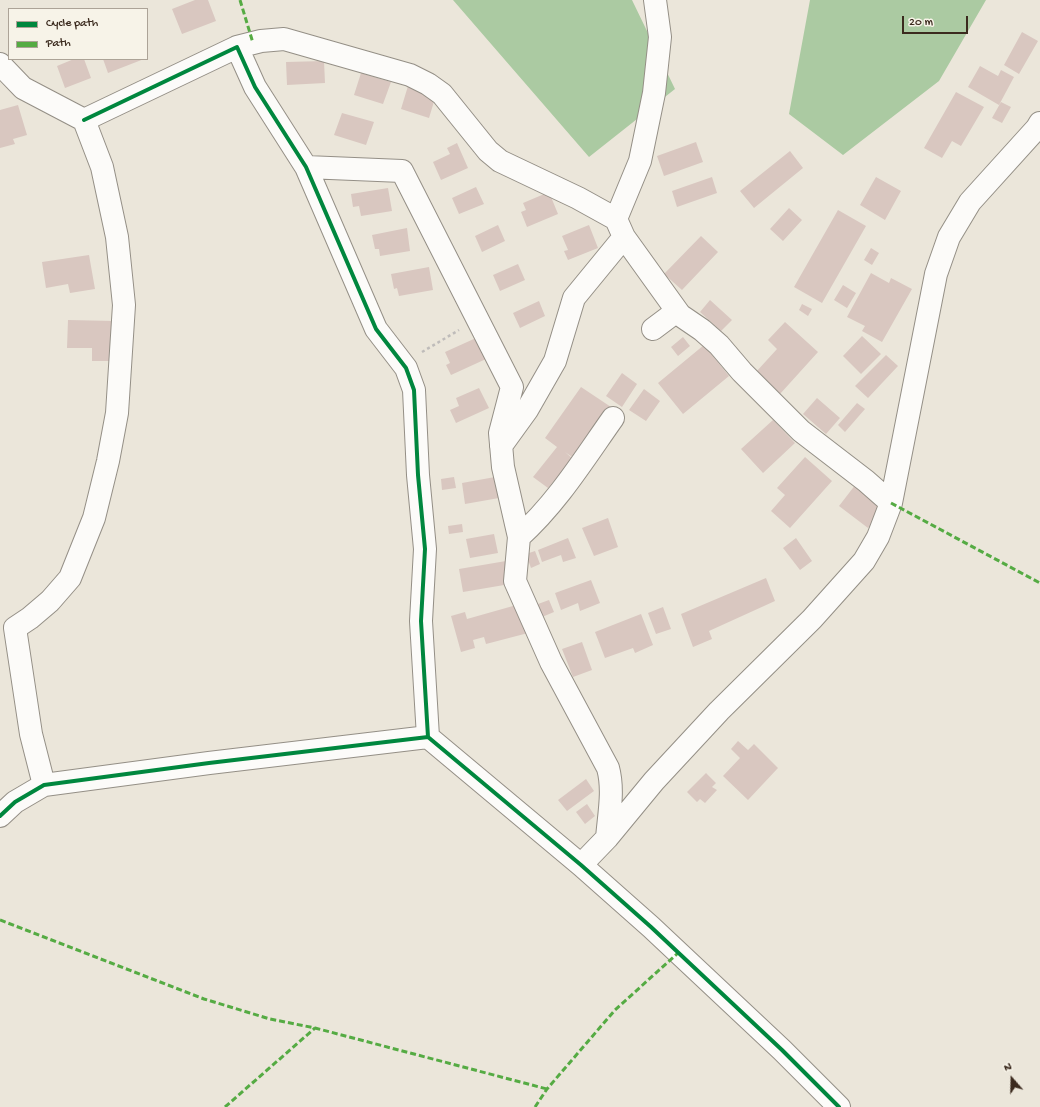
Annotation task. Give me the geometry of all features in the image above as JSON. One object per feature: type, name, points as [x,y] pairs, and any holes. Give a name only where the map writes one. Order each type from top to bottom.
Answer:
[{"type":"street","points":[[501,446],[527,410],[555,361],[574,298],[620,228],[640,161],[654,94],[660,37],[655,0]]},
{"type":"street","points":[[84,120],[237,47],[261,41],[284,39],[410,75],[428,84],[442,94],[488,151],[500,162],[578,198],[620,228],[677,311],[719,345],[742,372],[801,431],[866,481],[891,503]]},
{"type":"street","points":[[237,47],[256,87],[306,167],[376,329],[406,368],[414,390],[418,475],[426,549],[421,621],[428,737],[581,865],[651,927],[776,1044],[839,1107]]},
{"type":"street","points":[[0,64],[23,88],[84,120],[102,167],[117,237],[124,305],[117,413],[108,461],[94,518],[70,578],[50,601],[30,618],[8,623],[31,734],[44,785]]},
{"type":"street","points":[[581,865],[607,838],[654,781],[719,711],[812,618],[864,562],[878,537],[891,503],[936,274],[949,237],[970,202],[1040,123]]},
{"type":"street","points":[[306,167],[402,171],[512,386],[500,433],[503,467],[519,537],[515,581],[551,662],[608,768],[611,780],[607,838]]},
{"type":"street","points":[[653,329],[677,311]]},
{"type":"street","points":[[519,537],[529,528],[564,488],[613,418]]},
{"type":"street","points":[[5,804],[44,785],[209,763],[428,737]]},
{"type":"path","points":[[403,364],[478,319]]},
{"type":"green space","points":[[453,0],[632,0],[675,89],[589,157]]},
{"type":"green space","points":[[810,0],[986,0],[939,81],[843,155],[789,114]]},
{"type":"building","points":[[195,0],[208,0],[216,21],[182,34],[172,9]]},
{"type":"building","points":[[1022,32],[1038,41],[1019,74],[1004,65]]},
{"type":"building","points":[[72,60],[84,60],[91,78],[65,88],[57,66]]},
{"type":"building","points":[[103,60],[141,60],[108,73]]},
{"type":"building","points":[[324,61],[325,83],[287,85],[286,62]]},
{"type":"building","points":[[980,66],[998,76],[1001,70],[1014,77],[999,105],[968,87]]},
{"type":"building","points":[[361,73],[391,82],[383,104],[354,95]]},
{"type":"building","points":[[408,86],[436,95],[429,118],[401,109]]},
{"type":"building","points":[[956,92],[984,107],[961,146],[952,141],[942,158],[924,148]]},
{"type":"building","points":[[1001,102],[1011,107],[1002,123],[992,118]]},
{"type":"building","points":[[18,105],[27,135],[13,139],[15,144],[0,148],[0,110]]},
{"type":"building","points":[[342,113],[374,122],[366,145],[334,135]]},
{"type":"building","points":[[696,142],[703,162],[664,176],[657,156]]},
{"type":"building","points":[[457,143],[468,168],[441,180],[433,162],[450,154],[447,148]]},
{"type":"building","points":[[790,151],[803,168],[754,208],[740,191]]},
{"type":"building","points":[[712,177],[717,193],[677,207],[672,191]]},
{"type":"building","points":[[876,177],[901,191],[885,220],[860,205]]},
{"type":"building","points":[[476,187],[484,204],[459,214],[452,198]]},
{"type":"building","points":[[388,188],[392,211],[361,216],[359,206],[353,207],[351,194]]},
{"type":"building","points":[[549,192],[558,214],[527,227],[521,212],[526,210],[523,203]]},
{"type":"building","points":[[789,208],[802,220],[783,241],[770,229]]},
{"type":"building","points":[[838,210],[866,226],[822,303],[794,287]]},
{"type":"building","points":[[498,225],[505,241],[482,252],[475,236]]},
{"type":"building","points":[[589,225],[598,248],[568,260],[564,251],[568,250],[562,236]]},
{"type":"building","points":[[407,228],[410,251],[380,256],[379,249],[375,249],[372,235]]},
{"type":"building","points":[[701,236],[718,252],[682,290],[664,274]]},
{"type":"building","points":[[871,248],[879,253],[872,265],[864,260]]},
{"type":"building","points":[[89,255],[95,289],[70,293],[68,284],[46,288],[42,262]]},
{"type":"building","points":[[518,264],[525,280],[500,291],[493,275]]},
{"type":"building","points":[[429,267],[433,290],[399,296],[397,288],[394,289],[391,274]]},
{"type":"building","points":[[871,273],[889,283],[891,278],[912,289],[882,342],[862,331],[865,326],[847,317]]},
{"type":"building","points":[[843,285],[856,293],[847,308],[834,300]]},
{"type":"building","points":[[710,300],[732,320],[721,331],[700,312]]},
{"type":"building","points":[[539,301],[545,316],[520,328],[513,313]]},
{"type":"building","points":[[802,304],[812,309],[808,316],[799,310]]},
{"type":"building","points":[[68,320],[115,321],[115,361],[92,361],[92,348],[67,348]]},
{"type":"building","points":[[785,322],[818,352],[780,394],[756,372],[777,349],[768,340]]},
{"type":"building","points":[[862,336],[881,354],[861,374],[843,356]]},
{"type":"building","points":[[683,337],[690,346],[678,356],[671,347]]},
{"type":"building","points":[[476,338],[486,359],[451,375],[446,365],[450,363],[445,352]]},
{"type":"building","points":[[704,345],[729,376],[683,414],[658,383]]},
{"type":"building","points":[[886,355],[898,366],[868,398],[855,386]]},
{"type":"building","points":[[622,373],[637,384],[622,407],[606,396]]},
{"type":"building","points":[[581,387],[611,407],[575,459],[565,452],[572,458],[556,483],[554,481],[548,488],[533,477],[557,447],[545,438]]},
{"type":"building","points":[[479,388],[489,408],[456,423],[450,410],[459,406],[456,398]]},
{"type":"building","points":[[644,389],[660,401],[646,421],[629,410]]},
{"type":"building","points":[[817,398],[840,418],[826,434],[803,414]]},
{"type":"building","points":[[857,403],[865,409],[845,432],[838,425]]},
{"type":"building","points":[[773,420],[795,443],[763,473],[741,449]]},
{"type":"building","points":[[805,457],[832,481],[790,528],[771,511],[785,495],[777,488]]},
{"type":"building","points":[[454,477],[456,488],[442,490],[441,479]]},
{"type":"building","points":[[495,477],[499,498],[465,504],[462,483]]},
{"type":"building","points":[[856,484],[885,506],[868,528],[839,506]]},
{"type":"building","points":[[608,518],[618,547],[594,556],[582,528]]},
{"type":"building","points":[[462,524],[463,532],[449,534],[448,526]]},
{"type":"building","points":[[494,534],[498,553],[470,558],[466,539]]},
{"type":"building","points":[[568,538],[576,558],[563,562],[561,555],[542,562],[538,550]]},
{"type":"building","points":[[796,538],[812,561],[800,570],[783,548]]},
{"type":"building","points":[[535,551],[540,564],[531,568],[526,554]]},
{"type":"building","points":[[506,561],[510,584],[463,592],[459,569]]},
{"type":"building","points":[[766,578],[775,601],[709,631],[712,639],[693,647],[681,614]]},
{"type":"building","points":[[591,580],[600,603],[580,611],[578,603],[561,610],[555,593]]},
{"type":"building","points":[[549,600],[554,612],[542,617],[538,604]]},
{"type":"building","points":[[520,604],[528,633],[486,644],[484,637],[473,640],[475,648],[461,652],[451,616],[465,612],[467,619]]},
{"type":"building","points":[[663,607],[671,629],[656,634],[648,613]]},
{"type":"building","points":[[641,614],[653,645],[635,653],[633,648],[605,658],[595,632]]},
{"type":"building","points":[[582,642],[592,670],[573,677],[562,649]]},
{"type":"building","points":[[738,741],[748,750],[754,744],[778,768],[748,800],[723,776],[740,758],[731,749]]},
{"type":"building","points":[[706,773],[716,783],[712,787],[717,790],[705,803],[700,799],[697,802],[687,792]]},
{"type":"building","points":[[586,779],[594,791],[567,811],[558,800]]},
{"type":"building","points":[[587,804],[595,816],[585,824],[576,812]]},
{"type":"marked path","points":[[240,0],[253,43]]},
{"type":"marked path","points":[[891,503],[1040,583]]},
{"type":"marked path","points":[[0,920],[204,999],[270,1019],[315,1028],[547,1089]]},
{"type":"marked path","points":[[535,1107],[547,1089],[615,1010],[678,953]]},
{"type":"marked path","points":[[225,1107],[315,1028]]},
{"type":"cycle path","points":[[84,120],[237,47],[255,87],[306,167],[376,329],[406,368],[414,390],[418,475],[425,549],[421,621],[428,737]]},
{"type":"cycle path","points":[[0,816],[15,802],[44,785],[209,763],[428,737],[581,865],[651,927],[782,1050],[839,1107]]}]
